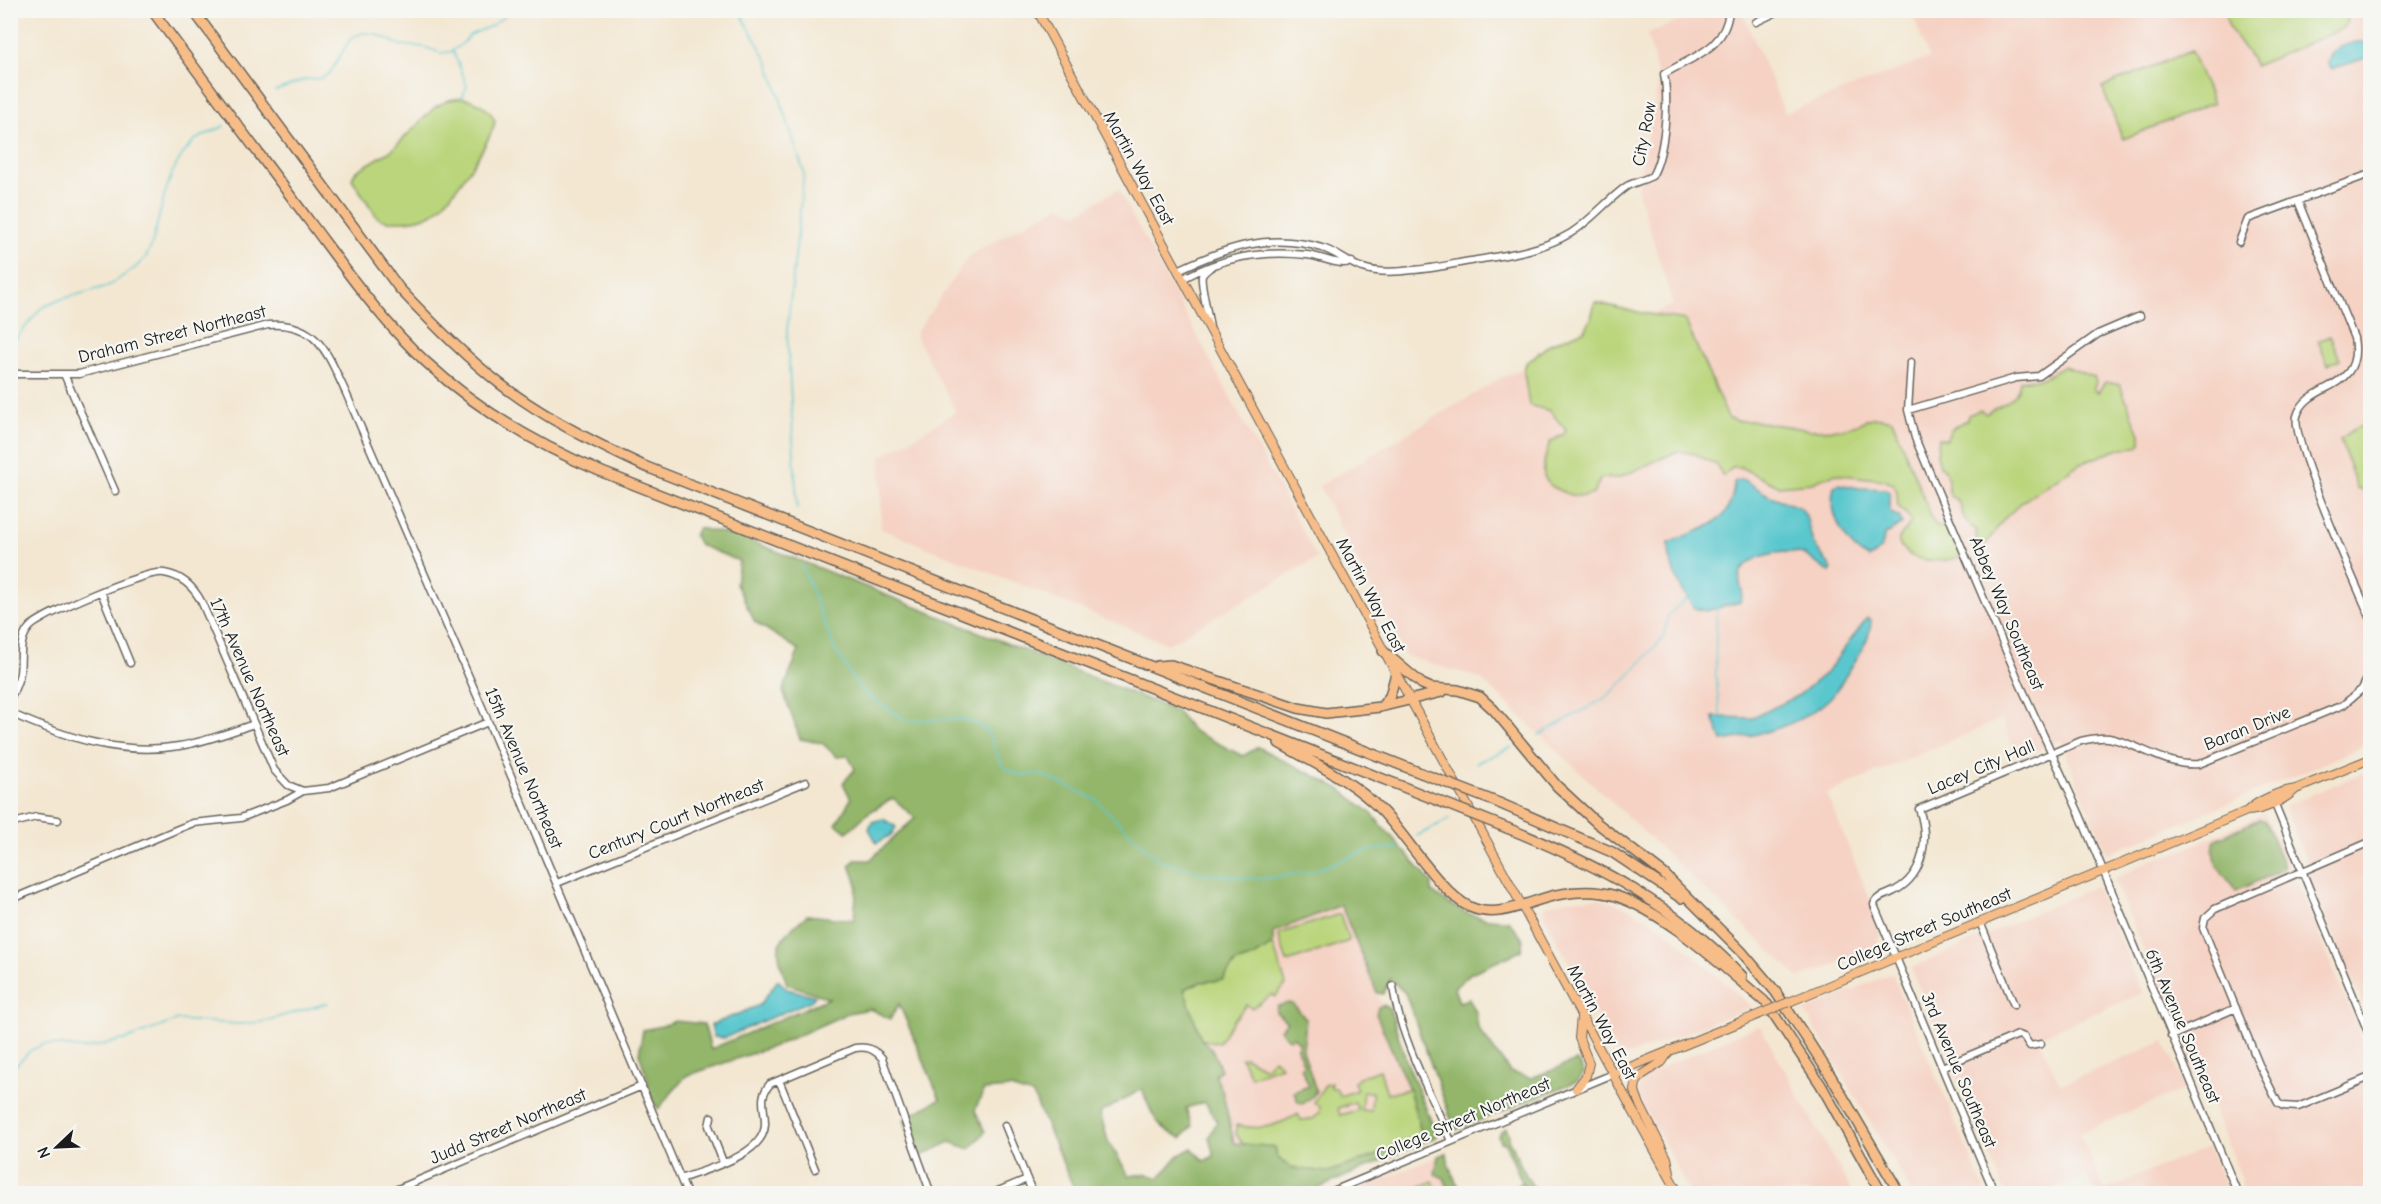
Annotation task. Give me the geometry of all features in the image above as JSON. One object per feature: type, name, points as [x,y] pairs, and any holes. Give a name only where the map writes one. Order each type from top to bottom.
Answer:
[{"type":"highway","points":[[152,10],[375,308],[424,361],[499,419],[549,448],[602,472],[1508,828],[1604,872],[1641,892],[1700,935],[1726,959],[1764,1001],[1821,1085],[1882,1194]]},
{"type":"highway","points":[[193,10],[399,288],[466,355],[521,398],[600,446],[644,466],[1498,803],[1612,852],[1655,879],[1704,915]]},
{"type":"highway","points":[[1383,651],[1422,684],[1431,688],[1458,690],[1480,697],[1494,710],[1557,786],[1597,824],[1664,874],[1741,951],[1775,991],[1832,1078],[1900,1194]]},
{"type":"highway","points":[[1150,666],[1171,665],[1298,708],[1326,713],[1380,707],[1450,689]]},
{"type":"highway","points":[[1380,707],[1390,696],[1396,674]]},
{"type":"highway","points":[[1251,727],[1353,786],[1381,810],[1449,891],[1462,903],[1480,910],[1522,907],[1559,894],[1595,893],[1617,896],[1661,919],[1764,1001]]},
{"type":"main road","name":"Martin Way East","points":[[1037,10],[1679,1194]]},
{"type":"main road","name":"College Street Southeast","points":[[2247,811],[2252,806],[2280,794],[2370,759]]},
{"type":"main road","name":"College Street Southeast","points":[[1612,1074],[1896,958],[2102,870],[2247,811],[2254,811],[2290,795],[2296,789]]},
{"type":"main road","points":[[1576,1089],[1586,1076],[1589,1063],[1579,1038],[1581,1015]]},
{"type":"main road","points":[[1670,1050],[1662,1062],[1642,1075],[1636,1083],[1635,1091],[1667,1158],[1671,1179]]},
{"type":"street","name":"City Row","points":[[1352,262],[1363,268],[1413,270],[1530,250],[1569,234],[1589,220],[1627,186],[1652,176],[1658,161],[1666,113],[1667,92],[1664,74],[1710,48],[1723,36],[1728,24],[1729,10]]},
{"type":"street","points":[[1756,22],[1781,10]]},
{"type":"street","points":[[2239,242],[2248,219],[2370,174]]},
{"type":"street","points":[[2298,201],[2354,338],[2356,352],[2343,378],[2311,397],[2301,406],[2297,416],[2296,431],[2370,617]]},
{"type":"street","points":[[1178,270],[1234,247],[1266,242],[1321,247],[1352,262]]},
{"type":"street","points":[[1182,279],[1217,262],[1249,254],[1310,255],[1341,265],[1352,262]]},
{"type":"street","points":[[1210,328],[1208,306],[1201,282],[1204,272],[1217,262]]},
{"type":"street","points":[[1908,410],[2016,378],[2039,376],[2098,333],[2140,316]]},
{"type":"street","name":"Draham Street Northeast","points":[[10,374],[64,374],[106,368],[251,328],[278,324],[306,331],[320,344],[328,356]]},
{"type":"street","name":"15th Avenue Northeast","points":[[328,356],[488,722],[687,1194]]},
{"type":"street","name":"Abbey Way Southeast","points":[[1911,362],[1908,410],[1915,438],[2102,870]]},
{"type":"street","points":[[64,374],[115,491]]},
{"type":"street","name":"17th Avenue Northeast","points":[[101,592],[138,576],[159,572],[181,578],[191,586],[198,596],[276,774],[288,785],[303,791]]},
{"type":"street","points":[[10,699],[19,675],[22,639],[30,627],[50,614],[101,592],[130,663]]},
{"type":"street","name":"Baran Drive","points":[[2053,753],[2081,741],[2103,738],[2167,760],[2199,765],[2343,705],[2362,689],[2370,673]]},
{"type":"street","points":[[10,713],[73,738],[118,748],[134,749],[181,746],[254,724]]},
{"type":"street","points":[[10,900],[194,823],[241,818],[303,791],[329,788],[488,722]]},
{"type":"street","name":"Lacey City Hall","points":[[1896,958],[1874,902],[1905,884],[1920,863],[1925,843],[1925,829],[1919,809],[2053,753]]},
{"type":"street","name":"Century Court Northeast","points":[[557,884],[806,782]]},
{"type":"street","points":[[2274,802],[2370,1037]]},
{"type":"street","points":[[10,824],[36,817],[58,820]]},
{"type":"street","points":[[2370,842],[2215,909],[2205,918],[2205,933],[2236,1008],[2273,1096],[2283,1106],[2298,1107],[2370,1077]]},
{"type":"street","name":"6th Avenue Southeast","points":[[2102,870],[2238,1194]]},
{"type":"street","points":[[1980,922],[2014,1005]]},
{"type":"street","name":"3rd Avenue Southeast","points":[[1896,958],[1995,1194]]},
{"type":"street","points":[[1392,986],[1407,1037],[1451,1141]]},
{"type":"street","points":[[2171,1036],[2236,1008]]},
{"type":"street","points":[[1942,1066],[2018,1035],[2024,1037],[2030,1046],[2041,1044]]},
{"type":"street","points":[[681,1179],[744,1153],[759,1142],[764,1134],[765,1123],[761,1106],[762,1096],[770,1084],[855,1048],[869,1048],[882,1058],[931,1194]]},
{"type":"street","name":"College Street Northeast","points":[[1326,1194],[1612,1074]]},
{"type":"street","points":[[779,1080],[815,1168]]},
{"type":"street","name":"Judd Street Northeast","points":[[386,1194],[642,1086]]},
{"type":"street","points":[[711,1116],[709,1126],[723,1162]]},
{"type":"street","points":[[1005,1125],[1033,1194]]},
{"type":"street","points":[[991,1194],[1027,1179]]},
{"type":"shaded area","points":[[1702,11],[1742,11],[1785,113],[1929,58],[1911,11],[2370,11],[2370,744],[2107,854],[2060,740],[2018,759],[2001,719],[1827,794],[1881,926],[1877,948],[1799,978],[1480,678],[1406,656],[1319,486],[1501,378],[1673,305],[1637,188],[1659,81],[1647,34]]},
{"type":"shaded area","points":[[1118,189],[1317,558],[1168,644],[881,529],[881,457],[956,412],[915,334],[969,256],[1060,205],[1077,214]]},
{"type":"shaded area","points":[[2370,770],[2370,1022],[2312,884],[2307,862],[2284,806]]},
{"type":"shaded area","points":[[2264,813],[2300,889],[2370,1059],[2370,1193],[2245,1193],[2241,1184],[2242,1179],[2205,1089],[2200,1086],[2114,879],[2151,860],[2178,852]]},
{"type":"shaded area","points":[[2096,886],[2143,993],[2039,1037],[2060,1085],[2165,1041],[2185,1089],[2080,1133],[2104,1190],[2208,1147],[2228,1193],[2094,1193],[2087,1176],[2045,1193],[2005,1193],[1911,968]]},
{"type":"shaded area","points":[[1599,898],[1629,908],[1663,928],[1752,1007],[1629,1055],[1617,1053],[1544,916],[1543,908],[1568,900]]},
{"type":"shaded area","points":[[1341,905],[1435,1136],[1328,1172],[1275,1147],[1234,1143],[1176,965]]},
{"type":"shaded area","points":[[1892,973],[1986,1193],[1912,1193],[1805,1011]]},
{"type":"shaded area","points":[[1760,1026],[1853,1193],[1689,1193],[1672,1157],[1639,1099],[1638,1091],[1642,1080],[1652,1072]]},
{"type":"shaded area","points":[[1444,1154],[1461,1193],[1347,1194]]},
{"type":"green space","points":[[2225,11],[2345,11],[2348,18],[2344,28],[2255,66],[2229,26]]},
{"type":"green space","points":[[2191,51],[2213,103],[2123,139],[2102,87]]},
{"type":"green space","points":[[462,98],[482,105],[495,121],[486,143],[458,186],[431,214],[403,221],[388,221],[377,217],[352,179],[355,172],[392,150],[435,107],[449,100]]},
{"type":"green space","points":[[1595,302],[1685,320],[1728,418],[1736,421],[1753,421],[1810,430],[1844,429],[1874,417],[1892,420],[1933,521],[1937,527],[1949,524],[1962,555],[1946,560],[1932,560],[1919,559],[1905,552],[1899,544],[1899,539],[1911,522],[1898,506],[1894,485],[1885,480],[1834,474],[1812,483],[1778,486],[1740,467],[1733,467],[1723,476],[1717,465],[1695,454],[1678,451],[1618,478],[1601,478],[1593,494],[1587,496],[1572,495],[1551,486],[1544,475],[1545,458],[1550,442],[1564,434],[1566,430],[1550,411],[1529,405],[1524,372],[1526,363],[1550,344],[1585,330],[1591,319]]},
{"type":"green space","points":[[2330,336],[2340,359],[2328,365],[2318,341]]},
{"type":"green space","points":[[2064,366],[2094,377],[2096,382],[2093,390],[2098,392],[2105,382],[2120,385],[2141,437],[2141,443],[2137,447],[2122,448],[2079,464],[2022,502],[2004,519],[1985,545],[1980,546],[1977,543],[1977,531],[1966,522],[1958,502],[1949,493],[1946,472],[1940,466],[1937,454],[1939,438],[1946,440],[1952,428],[1967,420],[1968,415],[1980,410],[1986,414],[2007,402],[2016,394],[2020,381],[2043,378]]},
{"type":"green space","points":[[2365,425],[2370,425],[2370,488],[2364,490],[2357,488],[2340,439]]},
{"type":"green space","points":[[698,528],[741,537],[1176,711],[1193,731],[1243,756],[1258,747],[1340,789],[1371,813],[1432,883],[1432,892],[1467,913],[1496,920],[1508,920],[1523,939],[1521,951],[1471,973],[1454,988],[1459,1002],[1469,999],[1476,1012],[1478,1028],[1510,1072],[1531,1078],[1576,1061],[1579,1062],[1584,1073],[1578,1081],[1455,1130],[1405,993],[1390,979],[1383,994],[1377,993],[1341,905],[1273,932],[1273,944],[1254,957],[1235,963],[1223,980],[1200,982],[1184,989],[1201,1039],[1212,1049],[1221,1070],[1215,1075],[1222,1090],[1234,1143],[1275,1147],[1277,1157],[1292,1168],[1328,1172],[1423,1139],[1409,1089],[1376,1014],[1378,1007],[1384,1005],[1390,1009],[1406,1060],[1436,1137],[1310,1192],[1076,1193],[1033,1095],[1010,1088],[984,1090],[975,1110],[985,1132],[970,1149],[950,1142],[917,1158],[904,1119],[940,1099],[899,1004],[890,1019],[870,1009],[848,1013],[777,1045],[686,1076],[658,1109],[647,1089],[649,1082],[639,1054],[643,1030],[675,1021],[704,1024],[711,1049],[829,998],[787,984],[780,959],[780,944],[788,932],[807,915],[854,920],[857,884],[850,865],[855,860],[870,860],[915,818],[893,798],[868,813],[847,832],[836,824],[851,799],[843,783],[855,769],[848,756],[837,757],[822,743],[800,739],[783,691],[799,650],[755,622],[736,584],[739,561],[699,545],[694,535]],"holes":[[[1142,1089],[1160,1125],[1181,1138],[1192,1126],[1186,1108],[1205,1102],[1217,1122],[1209,1137],[1214,1156],[1204,1161],[1192,1148],[1179,1155],[1159,1178],[1147,1174],[1129,1176],[1108,1141],[1100,1113]]]},
{"type":"green space","points":[[2259,819],[2265,821],[2283,869],[2236,891],[2216,862],[2213,849],[2215,840]]},
{"type":"green space","points":[[1340,914],[1349,941],[1287,962],[1278,934]]},
{"type":"green space","points":[[1273,944],[1286,985],[1275,997],[1273,994],[1252,1008],[1246,1005],[1219,1043],[1201,1039],[1184,989],[1200,982],[1223,980],[1235,963],[1254,957]]},
{"type":"green space","points":[[1289,1003],[1294,1005],[1306,1019],[1303,1050],[1316,1091],[1303,1104],[1298,1102],[1294,1092],[1309,1086],[1301,1067],[1304,1065],[1297,1048],[1300,1043],[1293,1037],[1289,1039],[1280,1030],[1287,1022],[1276,1012],[1277,1006]]},
{"type":"green space","points":[[1245,1057],[1265,1068],[1274,1058],[1281,1066],[1251,1077],[1241,1058]]},
{"type":"green space","points":[[1380,1070],[1387,1094],[1409,1089],[1423,1139],[1328,1172],[1292,1168],[1277,1157],[1275,1147],[1243,1144],[1236,1134],[1236,1125],[1253,1128],[1268,1126],[1283,1122],[1298,1114],[1301,1120],[1313,1119],[1320,1112],[1320,1107],[1314,1102],[1325,1085],[1331,1083],[1331,1088],[1336,1088],[1340,1096],[1357,1090],[1354,1082],[1359,1077]],"holes":[[[1363,1092],[1372,1092],[1371,1111],[1361,1110]],[[1355,1102],[1358,1110],[1340,1115],[1338,1108]]]},
{"type":"green space","points":[[1506,1128],[1509,1133],[1509,1142],[1536,1193],[1527,1193],[1505,1143],[1500,1142],[1498,1136]]},
{"type":"green space","points":[[1447,1153],[1449,1166],[1461,1193],[1450,1193],[1444,1178],[1435,1174],[1438,1156]]},
{"type":"green space","points":[[1433,1181],[1438,1193],[1422,1193],[1419,1187]]},
{"type":"green space","points":[[1522,1182],[1527,1193],[1496,1194]]},
{"type":"water","points":[[2368,42],[2370,54],[2366,58],[2332,69],[2328,64],[2331,54],[2342,46]]},
{"type":"water","points":[[1744,480],[1768,495],[1801,508],[1806,516],[1813,543],[1832,569],[1830,572],[1803,554],[1796,552],[1767,555],[1750,562],[1744,568],[1739,579],[1742,593],[1740,602],[1706,611],[1694,608],[1676,578],[1669,543],[1713,524],[1721,517],[1728,509],[1734,482]]},
{"type":"water","points":[[1839,484],[1859,488],[1885,489],[1890,493],[1890,512],[1900,518],[1902,524],[1884,536],[1880,549],[1869,558],[1852,546],[1840,527],[1833,506],[1834,486]]},
{"type":"water","points":[[1867,618],[1871,620],[1871,626],[1862,650],[1837,690],[1820,707],[1780,727],[1751,736],[1722,741],[1713,717],[1753,718],[1799,695],[1827,672]]},
{"type":"water","points":[[883,819],[896,827],[891,835],[877,843],[869,829],[872,822]]},
{"type":"water","points":[[778,980],[787,989],[815,996],[812,1000],[724,1038],[714,1037],[711,1025],[760,1005]]},
{"type":"waterway","points":[[275,91],[304,80],[322,78],[330,73],[351,38],[362,33],[376,34],[400,45],[424,47],[441,53],[450,52],[470,35],[491,26],[513,10]]},
{"type":"waterway","points":[[739,10],[769,64],[804,173],[787,331],[797,508]]},
{"type":"waterway","points":[[453,51],[467,86],[462,98]]},
{"type":"waterway","points":[[10,346],[41,308],[62,299],[108,286],[135,268],[146,257],[152,244],[165,193],[182,155],[195,140],[224,126]]},
{"type":"waterway","points":[[802,566],[834,648],[866,695],[907,721],[962,719],[976,724],[987,731],[1006,769],[1022,775],[1040,774],[1095,799],[1158,860],[1207,874],[1262,879],[1311,872],[1368,850],[1400,848]]},
{"type":"waterway","points":[[1539,735],[1605,698],[1624,681],[1663,638],[1669,614],[1687,598]]},
{"type":"waterway","points":[[1717,607],[1717,690],[1721,717]]},
{"type":"waterway","points":[[1476,763],[1512,747]]},
{"type":"waterway","points":[[1417,836],[1449,819]]},
{"type":"waterway","points":[[10,1071],[31,1050],[45,1044],[85,1049],[127,1039],[178,1020],[240,1024],[261,1022],[328,1003]]}]
